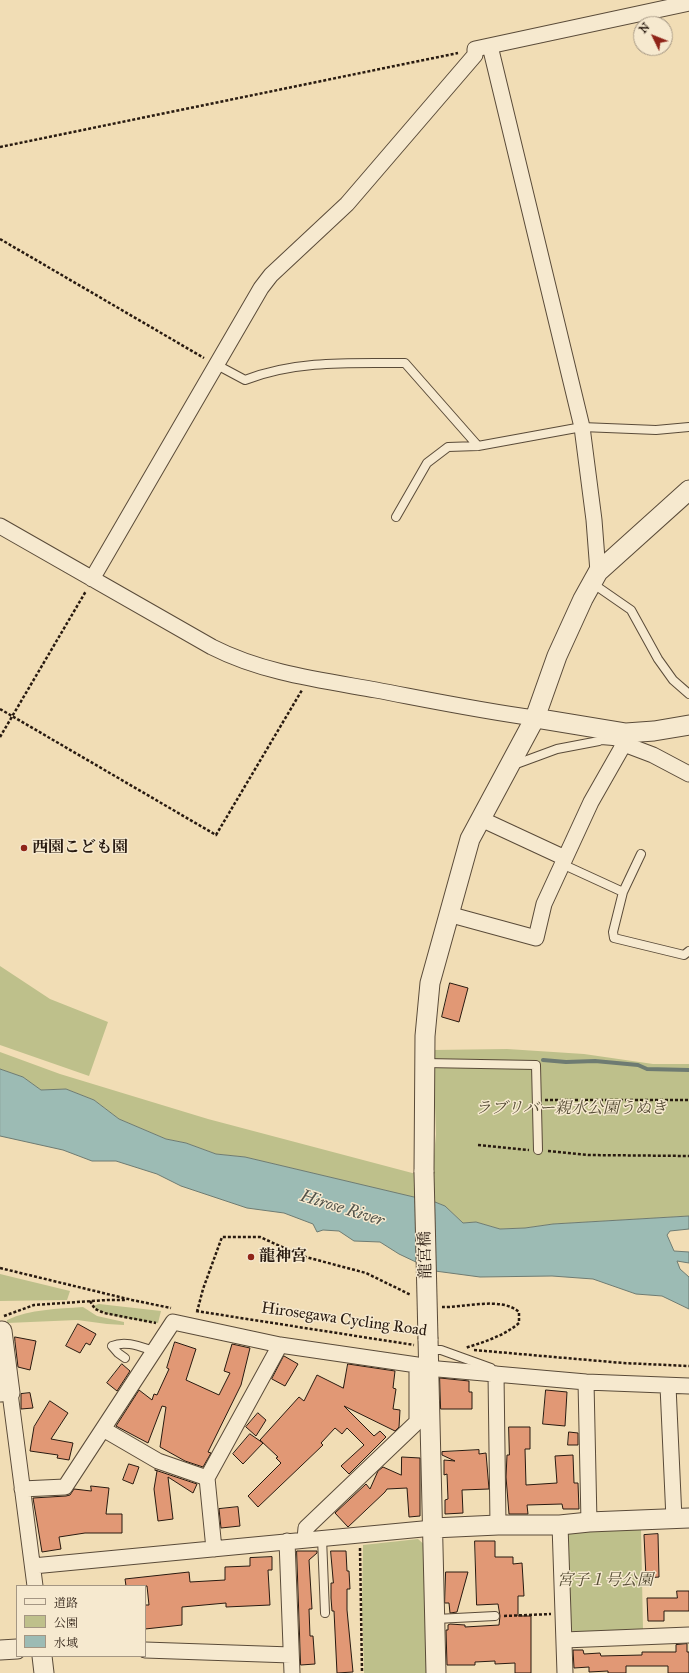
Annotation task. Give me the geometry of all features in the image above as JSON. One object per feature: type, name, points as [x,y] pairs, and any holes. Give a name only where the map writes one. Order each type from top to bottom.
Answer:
[{"type":"street","points":[[92,579],[261,288],[271,275],[347,204],[474,55],[482,48],[689,3]]},
{"type":"street","points":[[482,48],[582,427],[594,520],[595,578]]},
{"type":"street","name":"龍宮橋","points":[[436,1673],[436,1619],[424,1172],[424,1063],[430,984],[448,914],[470,839],[535,718],[557,656],[583,599],[595,578],[689,490]]},
{"type":"street","points":[[0,526],[230,656],[251,664],[307,677],[535,718],[616,737],[689,774]]},
{"type":"street","points":[[616,737],[689,725]]},
{"type":"street","points":[[448,914],[536,938],[544,904],[591,802],[616,737]]},
{"type":"street","points":[[481,818],[564,861]]},
{"type":"street","points":[[22,1489],[65,1487],[173,1322],[280,1345],[417,1365],[417,1422],[306,1528],[305,1539]]},
{"type":"street","points":[[1,1331],[5,1394],[22,1489],[35,1585]]},
{"type":"street","points":[[214,1549],[207,1478],[280,1345]]},
{"type":"street","points":[[438,1368],[586,1382],[689,1386]]},
{"type":"street","points":[[496,1374],[498,1525]]},
{"type":"street","points":[[586,1382],[589,1522]]},
{"type":"street","points":[[33,1566],[433,1528],[498,1525],[560,1525],[589,1522],[681,1518],[668,1386]]},
{"type":"street","points":[[103,1429],[158,1461],[207,1478]]},
{"type":"street","points":[[560,1525],[565,1673]]},
{"type":"street","points":[[287,1541],[292,1673]]},
{"type":"street","points":[[564,1640],[689,1635]]},
{"type":"street","points":[[0,1650],[16,1649]]},
{"type":"street","points":[[146,1650],[291,1655]]},
{"type":"street","points":[[42,1657],[44,1673]]},
{"type":"lane","points":[[217,365],[245,380],[262,373],[331,363],[405,364],[478,446]]},
{"type":"lane","points":[[396,517],[427,463],[448,447],[478,446],[582,427],[656,430],[689,428]]},
{"type":"lane","points":[[595,578],[631,610],[658,659],[673,680],[689,694]]},
{"type":"lane","points":[[512,760],[519,763],[557,749],[616,737]]},
{"type":"lane","points":[[641,854],[623,892],[613,932],[614,938],[684,955],[689,951]]},
{"type":"lane","points":[[564,861],[623,892]]},
{"type":"lane","points":[[424,1063],[536,1065],[538,1150]]},
{"type":"lane","points":[[125,1358],[112,1346],[119,1343],[135,1345],[154,1351]]},
{"type":"lane","points":[[428,1344],[448,1353],[491,1368],[496,1374]]},
{"type":"lane","points":[[322,1538],[325,1613]]},
{"type":"lane","points":[[436,1619],[495,1616]]},
{"type":"path","points":[[0,147],[482,48]]},
{"type":"path","points":[[0,239],[217,365]]},
{"type":"path","points":[[0,737],[92,579]]},
{"type":"path","points":[[0,709],[216,835],[305,686],[307,677]]},
{"type":"path","points":[[537,1100],[689,1100]]},
{"type":"path","points":[[478,1145],[588,1155],[689,1156]]},
{"type":"path","points":[[197,1312],[203,1289],[222,1237],[260,1237],[302,1256],[366,1273],[414,1297]]},
{"type":"path","points":[[0,1268],[132,1300],[178,1309]]},
{"type":"path","points":[[1,1331],[3,1316],[34,1305],[132,1300]]},
{"type":"path","points":[[90,1301],[95,1309],[104,1313],[171,1326]]},
{"type":"path","points":[[435,1307],[454,1308],[484,1304],[506,1304],[519,1312],[520,1323],[512,1329],[486,1342],[461,1349],[624,1363],[689,1366]]},
{"type":"path","name":"Hirosegawa Cycling Road","points":[[191,1311],[416,1345],[428,1344]]},
{"type":"path","points":[[360,1536],[362,1673]]},
{"type":"path","points":[[495,1616],[563,1613]]},
{"type":"green space","points":[[0,966],[50,999],[108,1022],[89,1076],[0,1045]]},
{"type":"green space","name":"ラブリバー親水公園うぬき","points":[[507,1049],[584,1054],[653,1064],[689,1064],[689,1216],[553,1224],[525,1228],[500,1229],[476,1222],[463,1223],[445,1206],[435,1202],[433,1167],[436,1134],[433,1050]]},
{"type":"green space","points":[[0,1052],[60,1074],[208,1119],[416,1174],[417,1198],[245,1157],[216,1154],[186,1143],[166,1139],[119,1119],[94,1100],[66,1089],[41,1090],[23,1077],[0,1069]]},
{"type":"green space","points":[[0,1274],[70,1291],[67,1300],[0,1301]]},
{"type":"green space","points":[[99,1304],[161,1311],[158,1323],[123,1318],[104,1313],[97,1310],[93,1306]]},
{"type":"green space","points":[[83,1307],[97,1316],[124,1322],[124,1325],[77,1320],[7,1323],[7,1320],[25,1314],[54,1309]]},
{"type":"green space","name":"宮子１号公園","points":[[641,1528],[643,1630],[575,1633],[569,1628],[567,1535],[573,1530]]},
{"type":"green space","points":[[418,1539],[428,1548],[429,1673],[364,1673],[362,1605],[363,1545]]},
{"type":"water","name":"Hirose River","points":[[0,1069],[23,1077],[41,1090],[66,1089],[94,1100],[119,1119],[166,1139],[186,1143],[216,1154],[245,1157],[435,1202],[445,1206],[463,1223],[476,1222],[500,1229],[525,1228],[553,1224],[689,1216],[689,1229],[670,1231],[667,1235],[674,1251],[689,1252],[689,1263],[677,1261],[680,1269],[689,1277],[689,1309],[662,1296],[636,1294],[593,1279],[552,1276],[480,1277],[435,1271],[399,1254],[380,1242],[354,1241],[339,1231],[323,1230],[317,1232],[313,1224],[284,1213],[247,1208],[181,1186],[157,1174],[116,1161],[92,1161],[63,1150],[0,1136]]},
{"type":"building","points":[[450,983],[468,988],[459,1022],[442,1017]]},
{"type":"building","points":[[78,1324],[96,1334],[90,1345],[86,1343],[80,1353],[66,1346]]},
{"type":"building","points":[[15,1337],[36,1341],[30,1370],[18,1367]]},
{"type":"building","points":[[175,1342],[196,1349],[186,1380],[219,1395],[230,1373],[224,1371],[232,1344],[250,1348],[241,1385],[208,1452],[211,1453],[203,1467],[185,1461],[160,1447],[166,1407],[162,1406],[148,1443],[116,1426],[139,1390],[152,1400],[154,1394],[157,1395],[169,1369],[167,1368]]},
{"type":"building","points":[[284,1356],[298,1364],[285,1386],[272,1379]]},
{"type":"building","points":[[122,1364],[130,1371],[117,1391],[107,1383]]},
{"type":"building","points":[[348,1364],[395,1371],[393,1388],[396,1389],[393,1409],[400,1410],[399,1427],[395,1431],[344,1406],[374,1436],[380,1431],[386,1437],[349,1474],[341,1466],[364,1445],[347,1428],[342,1434],[335,1428],[321,1443],[323,1445],[258,1507],[248,1496],[281,1463],[276,1458],[278,1457],[260,1440],[299,1397],[304,1401],[317,1375],[343,1388]]},
{"type":"building","points":[[440,1378],[469,1381],[469,1392],[472,1392],[472,1409],[441,1409]]},
{"type":"building","points":[[546,1390],[567,1392],[565,1426],[543,1424]]},
{"type":"building","points":[[30,1393],[33,1408],[21,1409],[21,1394]]},
{"type":"building","points":[[50,1401],[68,1413],[51,1439],[73,1443],[69,1460],[57,1458],[58,1455],[30,1451],[34,1427]]},
{"type":"building","points":[[258,1413],[266,1420],[256,1436],[246,1427]]},
{"type":"building","points":[[509,1427],[530,1427],[530,1449],[525,1449],[526,1485],[557,1483],[555,1456],[573,1455],[574,1483],[578,1483],[579,1509],[563,1509],[562,1504],[527,1505],[528,1514],[509,1514],[506,1477],[507,1455],[509,1455]]},
{"type":"building","points":[[569,1432],[578,1433],[578,1445],[568,1445]]},
{"type":"building","points":[[250,1434],[263,1443],[243,1464],[233,1454]]},
{"type":"building","points":[[479,1450],[479,1454],[486,1453],[489,1489],[462,1490],[463,1513],[445,1514],[445,1500],[448,1499],[447,1474],[444,1475],[444,1460],[455,1461],[442,1455],[442,1452]]},
{"type":"building","points":[[402,1457],[420,1458],[420,1516],[409,1517],[407,1488],[387,1489],[348,1527],[335,1513],[366,1484],[370,1489],[378,1471],[383,1467],[401,1475]]},
{"type":"building","points":[[129,1464],[139,1467],[133,1484],[123,1480]]},
{"type":"building","points":[[155,1470],[197,1484],[193,1493],[168,1477],[173,1519],[158,1521],[154,1489],[157,1471]]},
{"type":"building","points":[[91,1486],[109,1488],[106,1514],[122,1514],[122,1533],[85,1533],[59,1537],[61,1549],[42,1552],[33,1498],[66,1496],[70,1495],[74,1489],[91,1491]]},
{"type":"building","points":[[238,1507],[240,1526],[221,1528],[219,1509]]},
{"type":"building","points":[[658,1534],[659,1577],[646,1578],[644,1535]]},
{"type":"building","points":[[475,1541],[495,1541],[495,1557],[513,1557],[513,1564],[522,1563],[524,1596],[518,1596],[518,1616],[531,1616],[531,1673],[515,1673],[515,1663],[495,1664],[495,1661],[475,1662],[475,1665],[447,1665],[446,1630],[448,1630],[448,1625],[465,1625],[465,1627],[499,1625],[500,1616],[498,1604],[477,1605]]},
{"type":"building","points":[[297,1551],[317,1551],[317,1553],[309,1560],[312,1609],[309,1609],[310,1636],[313,1636],[315,1664],[301,1665]]},
{"type":"building","points":[[331,1551],[346,1551],[350,1589],[347,1589],[347,1610],[353,1672],[337,1673],[334,1611],[332,1611],[331,1598],[331,1583],[333,1583]]},
{"type":"building","points":[[272,1557],[272,1570],[268,1570],[270,1605],[226,1607],[226,1603],[182,1607],[182,1625],[146,1629],[146,1605],[149,1605],[147,1586],[126,1585],[125,1579],[189,1572],[190,1582],[225,1580],[225,1567],[250,1566],[250,1558]]},
{"type":"building","points":[[446,1572],[468,1572],[457,1612],[450,1613],[449,1603],[445,1603]]},
{"type":"building","points":[[677,1591],[689,1591],[689,1611],[664,1611],[664,1621],[648,1621],[647,1598],[677,1598]]},
{"type":"building","points":[[687,1644],[687,1652],[689,1652],[689,1673],[668,1673],[668,1666],[626,1666],[626,1673],[608,1673],[608,1671],[589,1672],[589,1667],[574,1668],[573,1650],[583,1650],[584,1654],[600,1653],[601,1656],[642,1655],[642,1652],[676,1652],[676,1645]]},
{"type":"waterway","points":[[543,1060],[566,1062],[595,1061],[638,1065],[647,1069],[689,1070]]},
{"type":"place","name":"西園こども園","points":[[24,848]]},
{"type":"place","name":"龍神宮","points":[[251,1257]]}]
